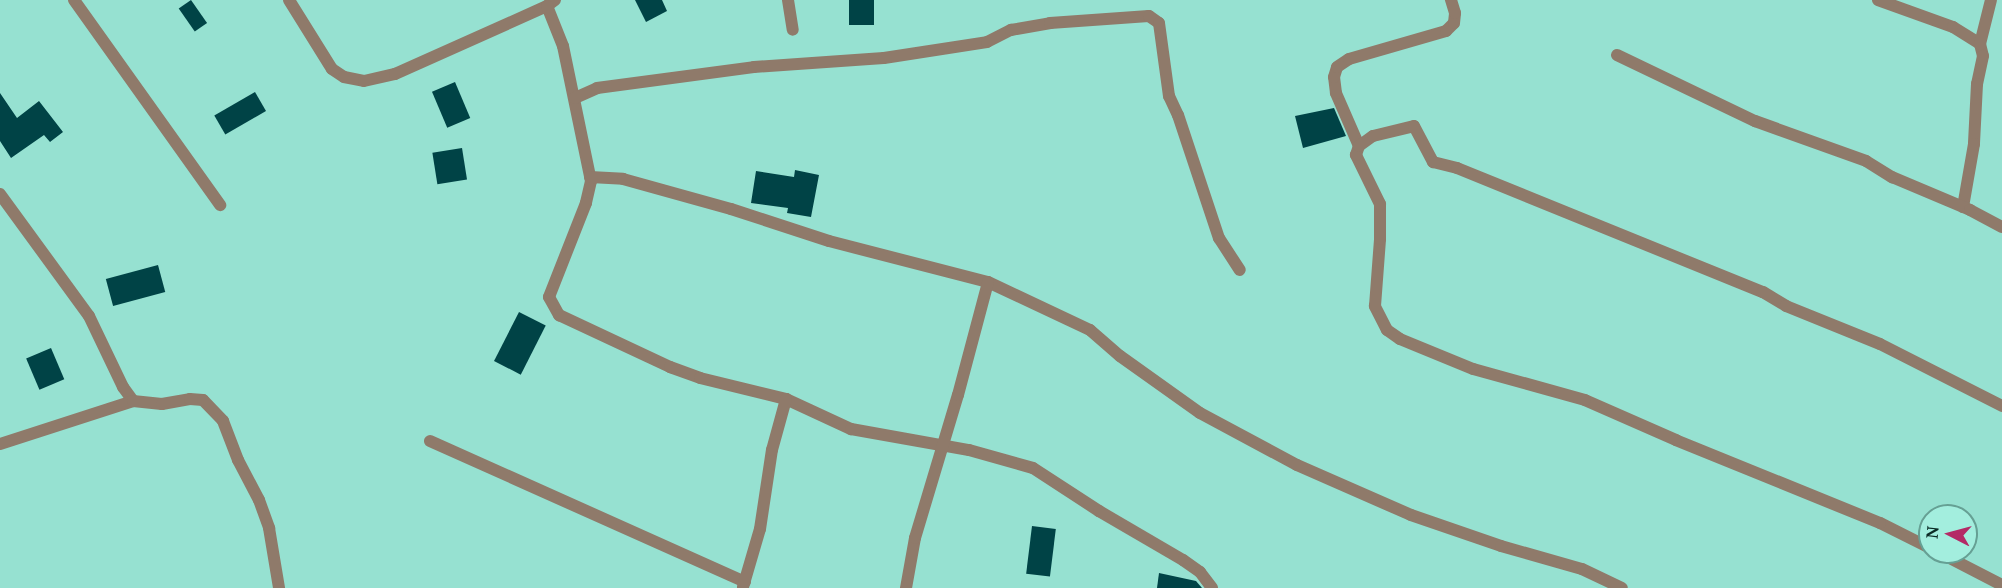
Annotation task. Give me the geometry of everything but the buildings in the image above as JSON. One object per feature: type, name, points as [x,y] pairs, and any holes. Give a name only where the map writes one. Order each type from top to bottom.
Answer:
[{"type":"street","points":[[74,0],[220,205]]},
{"type":"street","points":[[289,0],[332,69],[344,77],[364,81],[395,74],[551,3],[575,98],[590,177],[586,203],[549,297],[559,315],[670,367],[700,378],[786,399],[851,429],[969,450],[1034,468],[1099,511],[1183,560],[1200,572],[1212,588]]},
{"type":"street","points":[[788,0],[793,30]]},
{"type":"street","points":[[1359,146],[1336,93],[1334,77],[1337,67],[1349,59],[1446,31],[1454,23],[1455,13],[1451,0]]},
{"type":"street","points":[[1878,0],[1953,27],[1980,44]]},
{"type":"street","points":[[1963,207],[1974,144],[1977,84],[1983,56],[1980,44],[1991,0]]},
{"type":"street","points":[[575,98],[597,88],[731,70],[884,58],[987,42],[1011,30],[1050,22],[1149,16],[1159,23],[1169,96],[1178,115],[1219,238],[1240,270]]},
{"type":"street","points":[[1617,55],[1755,121],[1866,161],[1892,177],[1963,207],[2002,227]]},
{"type":"street","points":[[1918,542],[1880,523],[1686,445],[1585,400],[1473,369],[1400,339],[1387,330],[1375,306],[1380,204],[1356,155],[1359,146],[1373,136],[1414,126],[1433,162],[1457,168],[1763,292],[1786,306],[1922,364],[2002,406]]},
{"type":"street","points":[[590,177],[623,179],[731,209],[829,241],[988,282],[1090,330],[1120,356],[1200,413],[1297,465],[1411,514],[1501,546],[1582,568],[1622,588]]},
{"type":"street","points":[[0,194],[90,316],[123,387],[133,401]]},
{"type":"street","points":[[906,588],[915,538],[988,282]]},
{"type":"street","points":[[0,444],[133,401],[162,404],[190,399],[203,400],[223,421],[269,528],[279,588]]},
{"type":"street","points":[[430,441],[744,585],[760,529],[772,450],[786,399]]},
{"type":"street","points":[[1961,564],[2002,585]]}]
